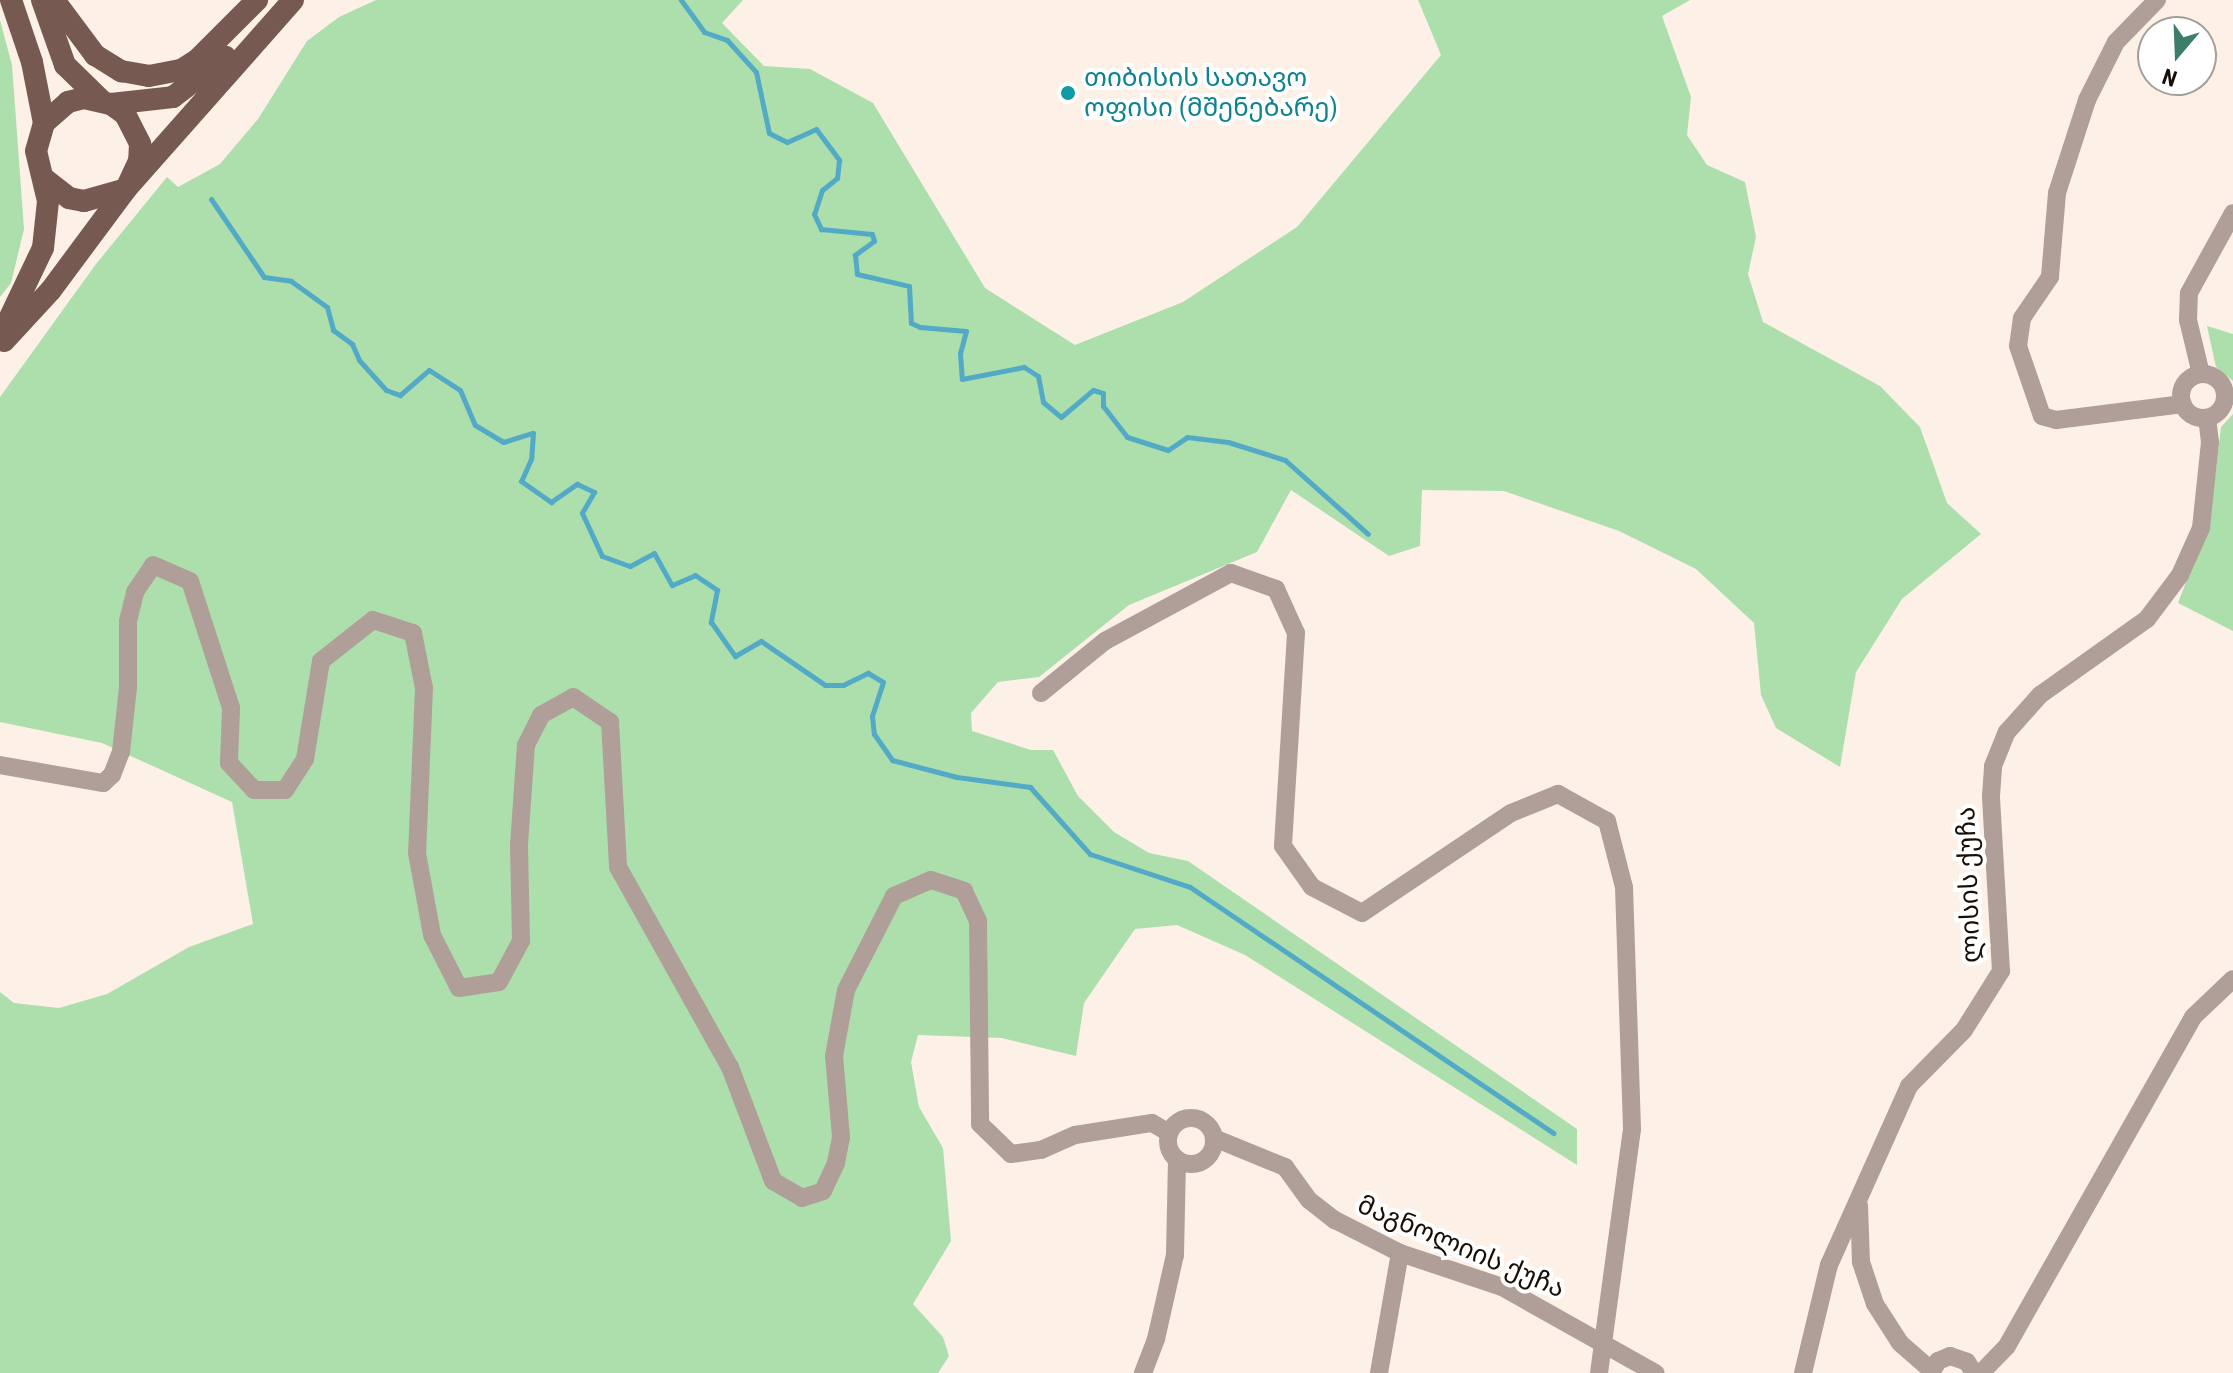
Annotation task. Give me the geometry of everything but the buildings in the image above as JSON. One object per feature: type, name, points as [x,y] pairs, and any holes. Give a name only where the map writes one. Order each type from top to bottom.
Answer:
[{"type":"main road","points":[[0,338],[43,248],[45,179],[36,151],[44,123],[32,62],[11,0]]},
{"type":"main road","points":[[42,0],[65,65],[106,102],[125,114],[140,144],[139,161],[126,189],[84,201],[56,190],[45,179]]},
{"type":"main road","points":[[54,0],[95,55],[121,71],[149,76],[181,70],[197,60],[257,0]]},
{"type":"main road","points":[[44,123],[68,102],[163,100],[206,75],[277,0]]},
{"type":"main road","points":[[0,345],[51,290],[126,189],[293,0]]},
{"type":"street","points":[[2157,0],[2116,42],[2087,100],[2057,193],[2050,277],[2022,318],[2018,346],[2042,416],[2056,420],[2183,404]]},
{"type":"street","points":[[2201,374],[2188,320],[2189,293],[2233,213]]},
{"type":"street","points":[[2201,374],[2218,379],[2226,396],[2218,413],[2207,418],[2193,415],[2183,404],[2182,388],[2201,374]]},
{"type":"street","name":"ლისის ქუჩა","points":[[1931,1372],[1900,1343],[1875,1304],[1861,1262],[1859,1198],[1909,1086],[1964,1030],[2001,971],[1991,796],[1993,766],[2007,732],[2040,695],[2147,619],[2180,575],[2201,528],[2210,442],[2207,418]]},
{"type":"street","points":[[0,765],[103,783],[112,775],[121,752],[128,688],[128,621],[135,592],[153,565],[190,581],[231,708],[229,763],[254,790],[285,790],[305,759],[321,661],[373,620],[413,633],[424,688],[417,853],[432,935],[459,988],[499,982],[521,941],[519,845],[526,745],[541,715],[573,697],[610,722],[618,867],[730,1067],[773,1181],[802,1198],[823,1191],[841,1137],[834,1056],[846,990],[894,896],[931,880],[964,891],[978,921],[980,1124],[1011,1154],[1041,1150],[1075,1135],[1152,1123],[1169,1133]]},
{"type":"street","points":[[1041,693],[1105,641],[1231,573],[1276,589],[1296,633],[1285,743],[1283,846],[1312,887],[1362,913],[1511,813],[1558,794],[1607,821],[1624,887],[1632,1129],[1599,1373]]},
{"type":"street","points":[[1981,1373],[2007,1346],[2193,1017],[2233,979]]},
{"type":"street","points":[[1143,1373],[1156,1339],[1175,1255],[1177,1159],[1169,1147],[1169,1133],[1178,1121],[1193,1118],[1207,1124],[1214,1138],[1211,1153],[1199,1162],[1177,1159]]},
{"type":"street","name":"მაგნოლიის ქუჩა","points":[[1214,1138],[1285,1167],[1309,1200],[1335,1220],[1400,1253],[1502,1287],[1602,1339],[1655,1373]]},
{"type":"street","points":[[1803,1373],[1829,1265],[1859,1198]]},
{"type":"street","points":[[1379,1373],[1400,1253]]},
{"type":"street","points":[[1931,1372],[1944,1358],[1956,1357],[1974,1373]]},
{"type":"green space","points":[[376,0],[743,0],[722,23],[764,66],[810,69],[873,103],[985,288],[1075,345],[1183,302],[1297,227],[1441,55],[1418,0],[1690,0],[1662,16],[1691,97],[1687,135],[1707,165],[1745,182],[1756,237],[1748,274],[1763,322],[1880,386],[1920,427],[1947,503],[1981,534],[1902,599],[1856,672],[1840,767],[1776,728],[1761,695],[1754,623],[1696,569],[1619,531],[1504,491],[1422,490],[1420,546],[1389,556],[1291,490],[1257,552],[1129,605],[1039,677],[998,682],[971,713],[972,731],[1031,750],[1053,750],[1078,796],[1114,832],[1149,853],[1188,861],[1577,1129],[1577,1165],[1245,955],[1177,925],[1135,929],[1084,1003],[1076,1056],[1002,1038],[918,1035],[911,1062],[919,1107],[943,1148],[951,1241],[913,1304],[943,1337],[949,1356],[938,1373],[0,1373],[0,992],[14,1003],[59,1008],[107,994],[189,947],[253,924],[232,802],[102,743],[0,722],[0,397],[96,264],[167,177],[178,187],[220,164],[258,119],[307,41],[339,17]]},
{"type":"green space","points":[[0,20],[12,65],[24,229],[11,283],[0,297]]},
{"type":"green space","points":[[2207,326],[2233,334],[2233,381],[2216,367]]},
{"type":"green space","points":[[2233,414],[2233,631],[2178,603],[2210,520],[2221,427]]},
{"type":"waterway","points":[[681,0],[704,32],[727,40],[756,72],[769,133],[787,142],[816,129],[839,160],[837,178],[822,190],[814,214],[821,229],[872,234],[874,241],[855,255],[857,274],[909,286],[911,323],[920,327],[966,331],[960,353],[962,379],[1024,367],[1038,376],[1043,402],[1061,417],[1093,390],[1103,393],[1103,406],[1127,437],[1168,450],[1187,437],[1228,442],[1285,460],[1368,534]]},
{"type":"waterway","points":[[211,199],[264,277],[291,281],[327,307],[333,330],[352,344],[359,360],[386,390],[400,395],[429,370],[460,390],[475,425],[503,442],[533,433],[531,459],[521,481],[551,502],[577,484],[594,492],[582,513],[602,556],[630,566],[654,553],[672,585],[695,575],[717,590],[711,622],[735,656],[761,641],[825,685],[843,685],[868,673],[883,682],[872,716],[874,734],[892,760],[957,777],[1030,787],[1090,854],[1190,887],[1554,1133]]},
{"type":"place","name":"თიბისის სათავო ოფისი (მშენებარე)","points":[[1068,93]]}]
